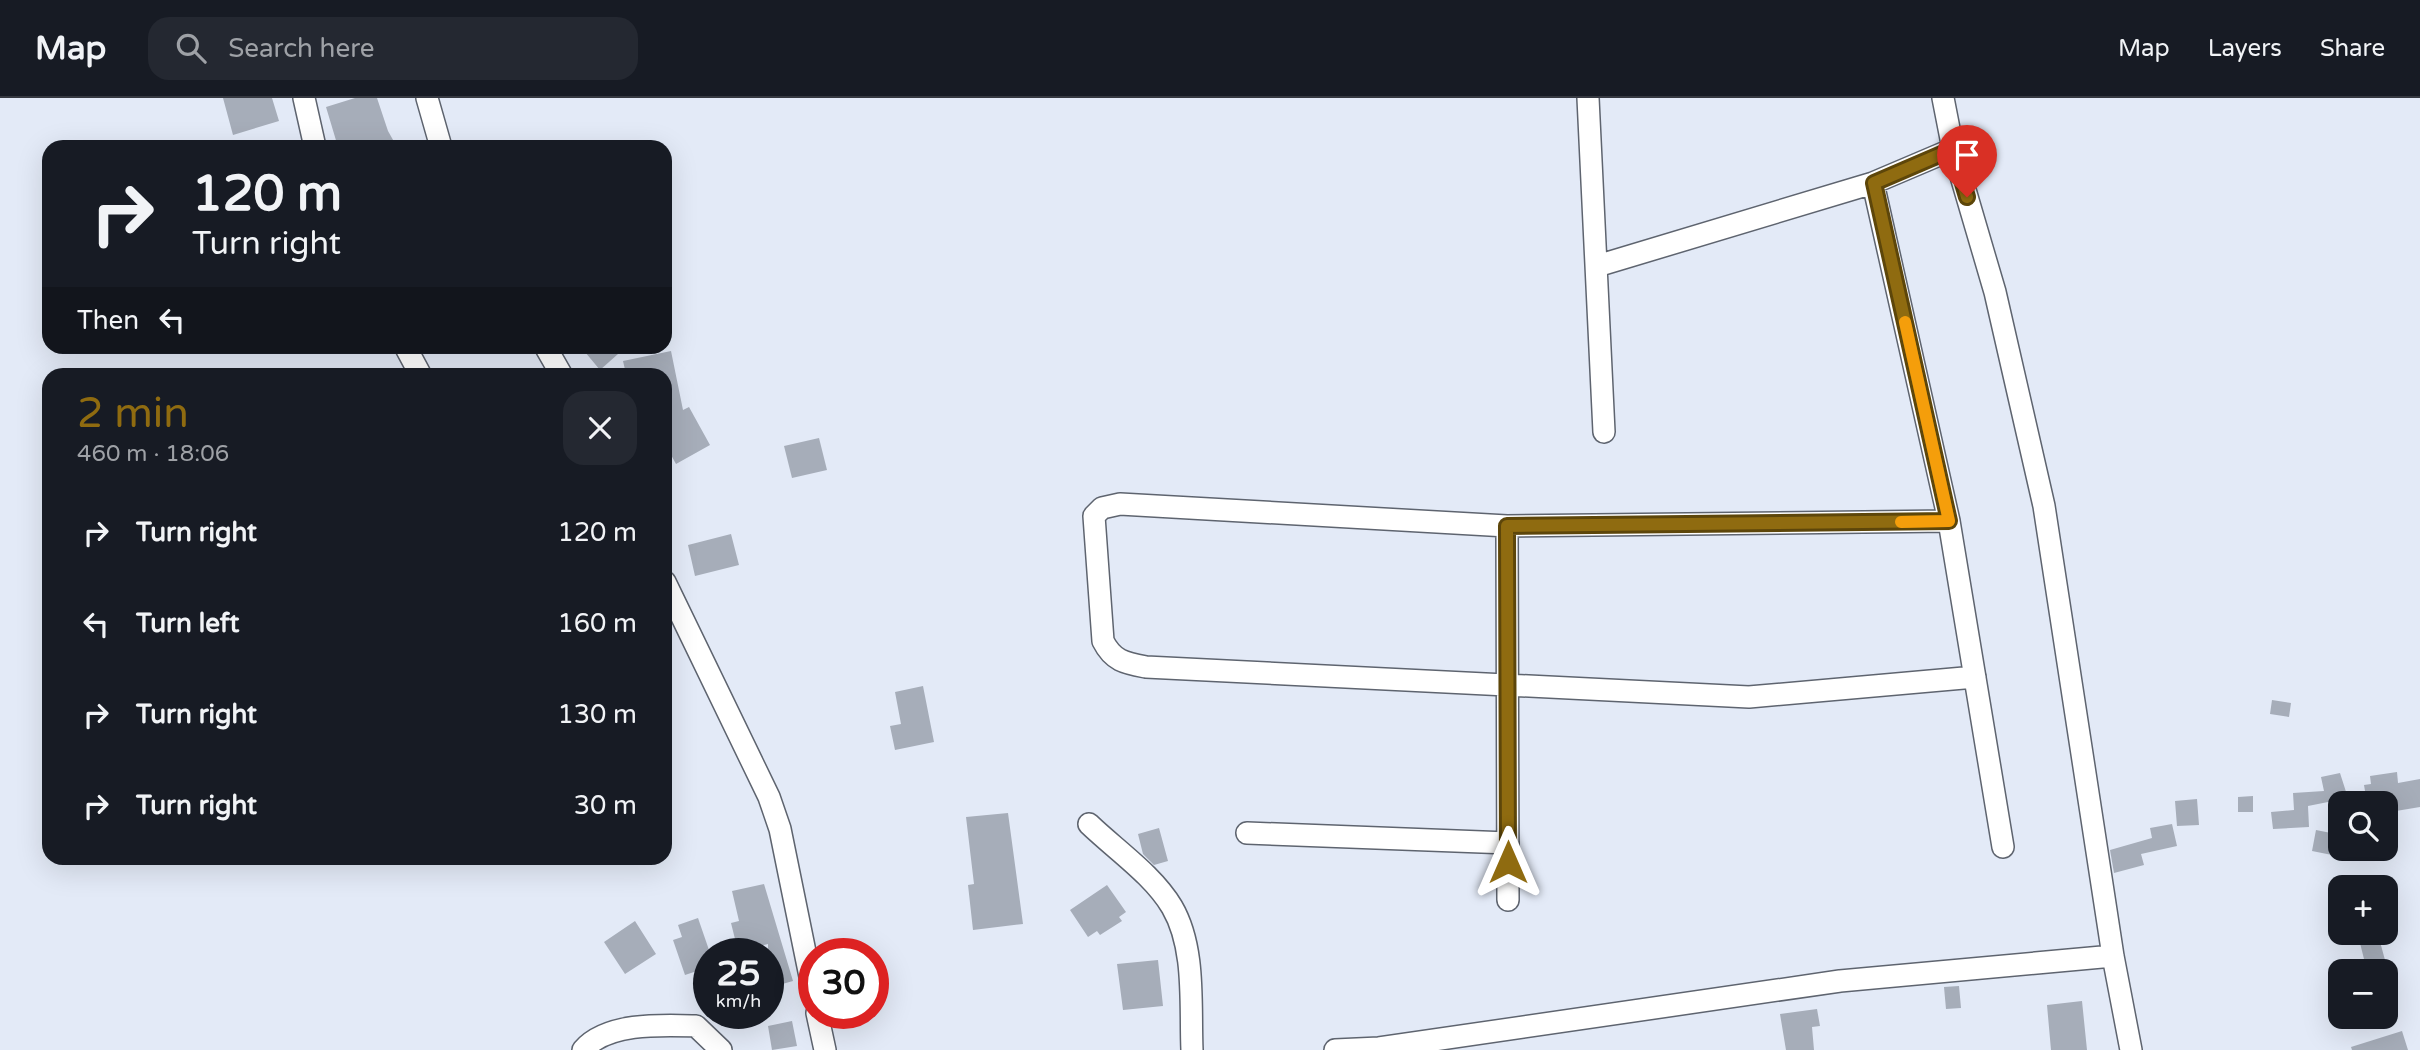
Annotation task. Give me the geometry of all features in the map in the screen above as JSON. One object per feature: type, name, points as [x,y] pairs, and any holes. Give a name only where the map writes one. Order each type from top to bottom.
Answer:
[{"type":"street","points":[[304,98],[313,140]]},
{"type":"street","points":[[427,98],[439,140]]},
{"type":"street","points":[[1943,98],[1953,149],[1995,292],[2044,506],[2113,956],[2131,1050]]},
{"type":"street","points":[[1590,99],[1604,432]]},
{"type":"street","points":[[1597,265],[1874,183],[1953,149]]},
{"type":"street","points":[[1874,183],[1949,521],[2003,847]]},
{"type":"street","points":[[1949,521],[1507,526],[1120,504],[1102,508],[1094,516],[1102,641],[1119,662],[1146,667],[1749,698],[1975,677]]},
{"type":"street","points":[[1507,526],[1510,687],[1508,900]]},
{"type":"street","points":[[672,596],[769,797],[780,829],[802,938]]},
{"type":"street","points":[[1089,824],[1160,890],[1173,909],[1187,951],[1192,1050]]},
{"type":"street","points":[[1247,833],[1508,843]]},
{"type":"street","points":[[1335,1050],[1380,1049],[1840,981],[2113,956]]},
{"type":"street","points":[[583,1050],[588,1044],[624,1028],[653,1025],[696,1026],[721,1050]]},
{"type":"street","points":[[820,1029],[825,1050]]},
{"type":"building","points":[[223,98],[272,98],[279,121],[233,135]]},
{"type":"building","points":[[355,98],[377,98],[393,140],[336,140],[326,107]]},
{"type":"building","points":[[587,354],[618,354],[602,368],[598,368]]},
{"type":"building","points":[[657,354],[672,354],[683,410],[689,407],[710,445],[676,464],[672,457],[672,368],[625,368],[623,361]]},
{"type":"building","points":[[819,438],[827,470],[792,478],[784,446]]},
{"type":"building","points":[[731,534],[739,565],[695,576],[688,545]]},
{"type":"building","points":[[923,686],[934,742],[895,750],[890,726],[901,724],[895,692]]},
{"type":"building","points":[[2272,700],[2291,703],[2289,717],[2270,714]]},
{"type":"building","points":[[2397,772],[2398,783],[2420,779],[2420,807],[2398,811],[2398,791],[2365,791],[2364,785],[2371,784],[2370,776]]},
{"type":"building","points":[[2340,773],[2346,791],[2328,791],[2328,802],[2308,806],[2309,827],[2273,829],[2271,812],[2294,810],[2293,793],[2324,791],[2321,777]]},
{"type":"building","points":[[2253,796],[2253,812],[2238,812],[2238,797]]},
{"type":"building","points":[[2197,799],[2199,825],[2177,826],[2175,801]]},
{"type":"building","points":[[1008,813],[1023,924],[973,930],[968,885],[974,884],[966,817]]},
{"type":"building","points":[[2172,824],[2177,846],[2141,854],[2144,865],[2114,873],[2110,850],[2152,838],[2150,828]]},
{"type":"building","points":[[1159,828],[1168,861],[1154,865],[1143,854],[1138,834]]},
{"type":"building","points":[[2316,830],[2328,832],[2328,854],[2312,851]]},
{"type":"building","points":[[764,884],[780,938],[735,938],[731,923],[739,921],[732,891]]},
{"type":"building","points":[[1107,885],[1126,912],[1119,917],[1122,921],[1100,935],[1097,931],[1088,937],[1070,910]]},
{"type":"building","points":[[698,918],[705,938],[693,938],[693,972],[685,975],[673,940],[682,937],[678,925]]},
{"type":"building","points":[[635,921],[656,954],[625,974],[604,942]]},
{"type":"building","points":[[2360,945],[2381,945],[2385,959],[2364,959]]},
{"type":"building","points":[[784,951],[793,981],[784,984]]},
{"type":"building","points":[[1158,960],[1163,1006],[1123,1010],[1117,964]]},
{"type":"building","points":[[1959,986],[1961,1008],[1946,1009],[1944,987]]},
{"type":"building","points":[[2082,1001],[2087,1050],[2051,1050],[2047,1005]]},
{"type":"building","points":[[1817,1009],[1820,1026],[1812,1027],[1814,1050],[1786,1050],[1780,1014]]},
{"type":"building","points":[[792,1021],[797,1046],[772,1050],[768,1029],[784,1029],[784,1023]]},
{"type":"building","points":[[2402,1031],[2408,1050],[2352,1050],[2351,1047]]},
{"type":"slow traffic","points":[[1901,522],[1949,521],[1905,322]]},
{"type":"route","points":[[1508,862],[1510,687],[1507,526],[1949,521],[1874,183],[1953,149],[1967,197]]}]
